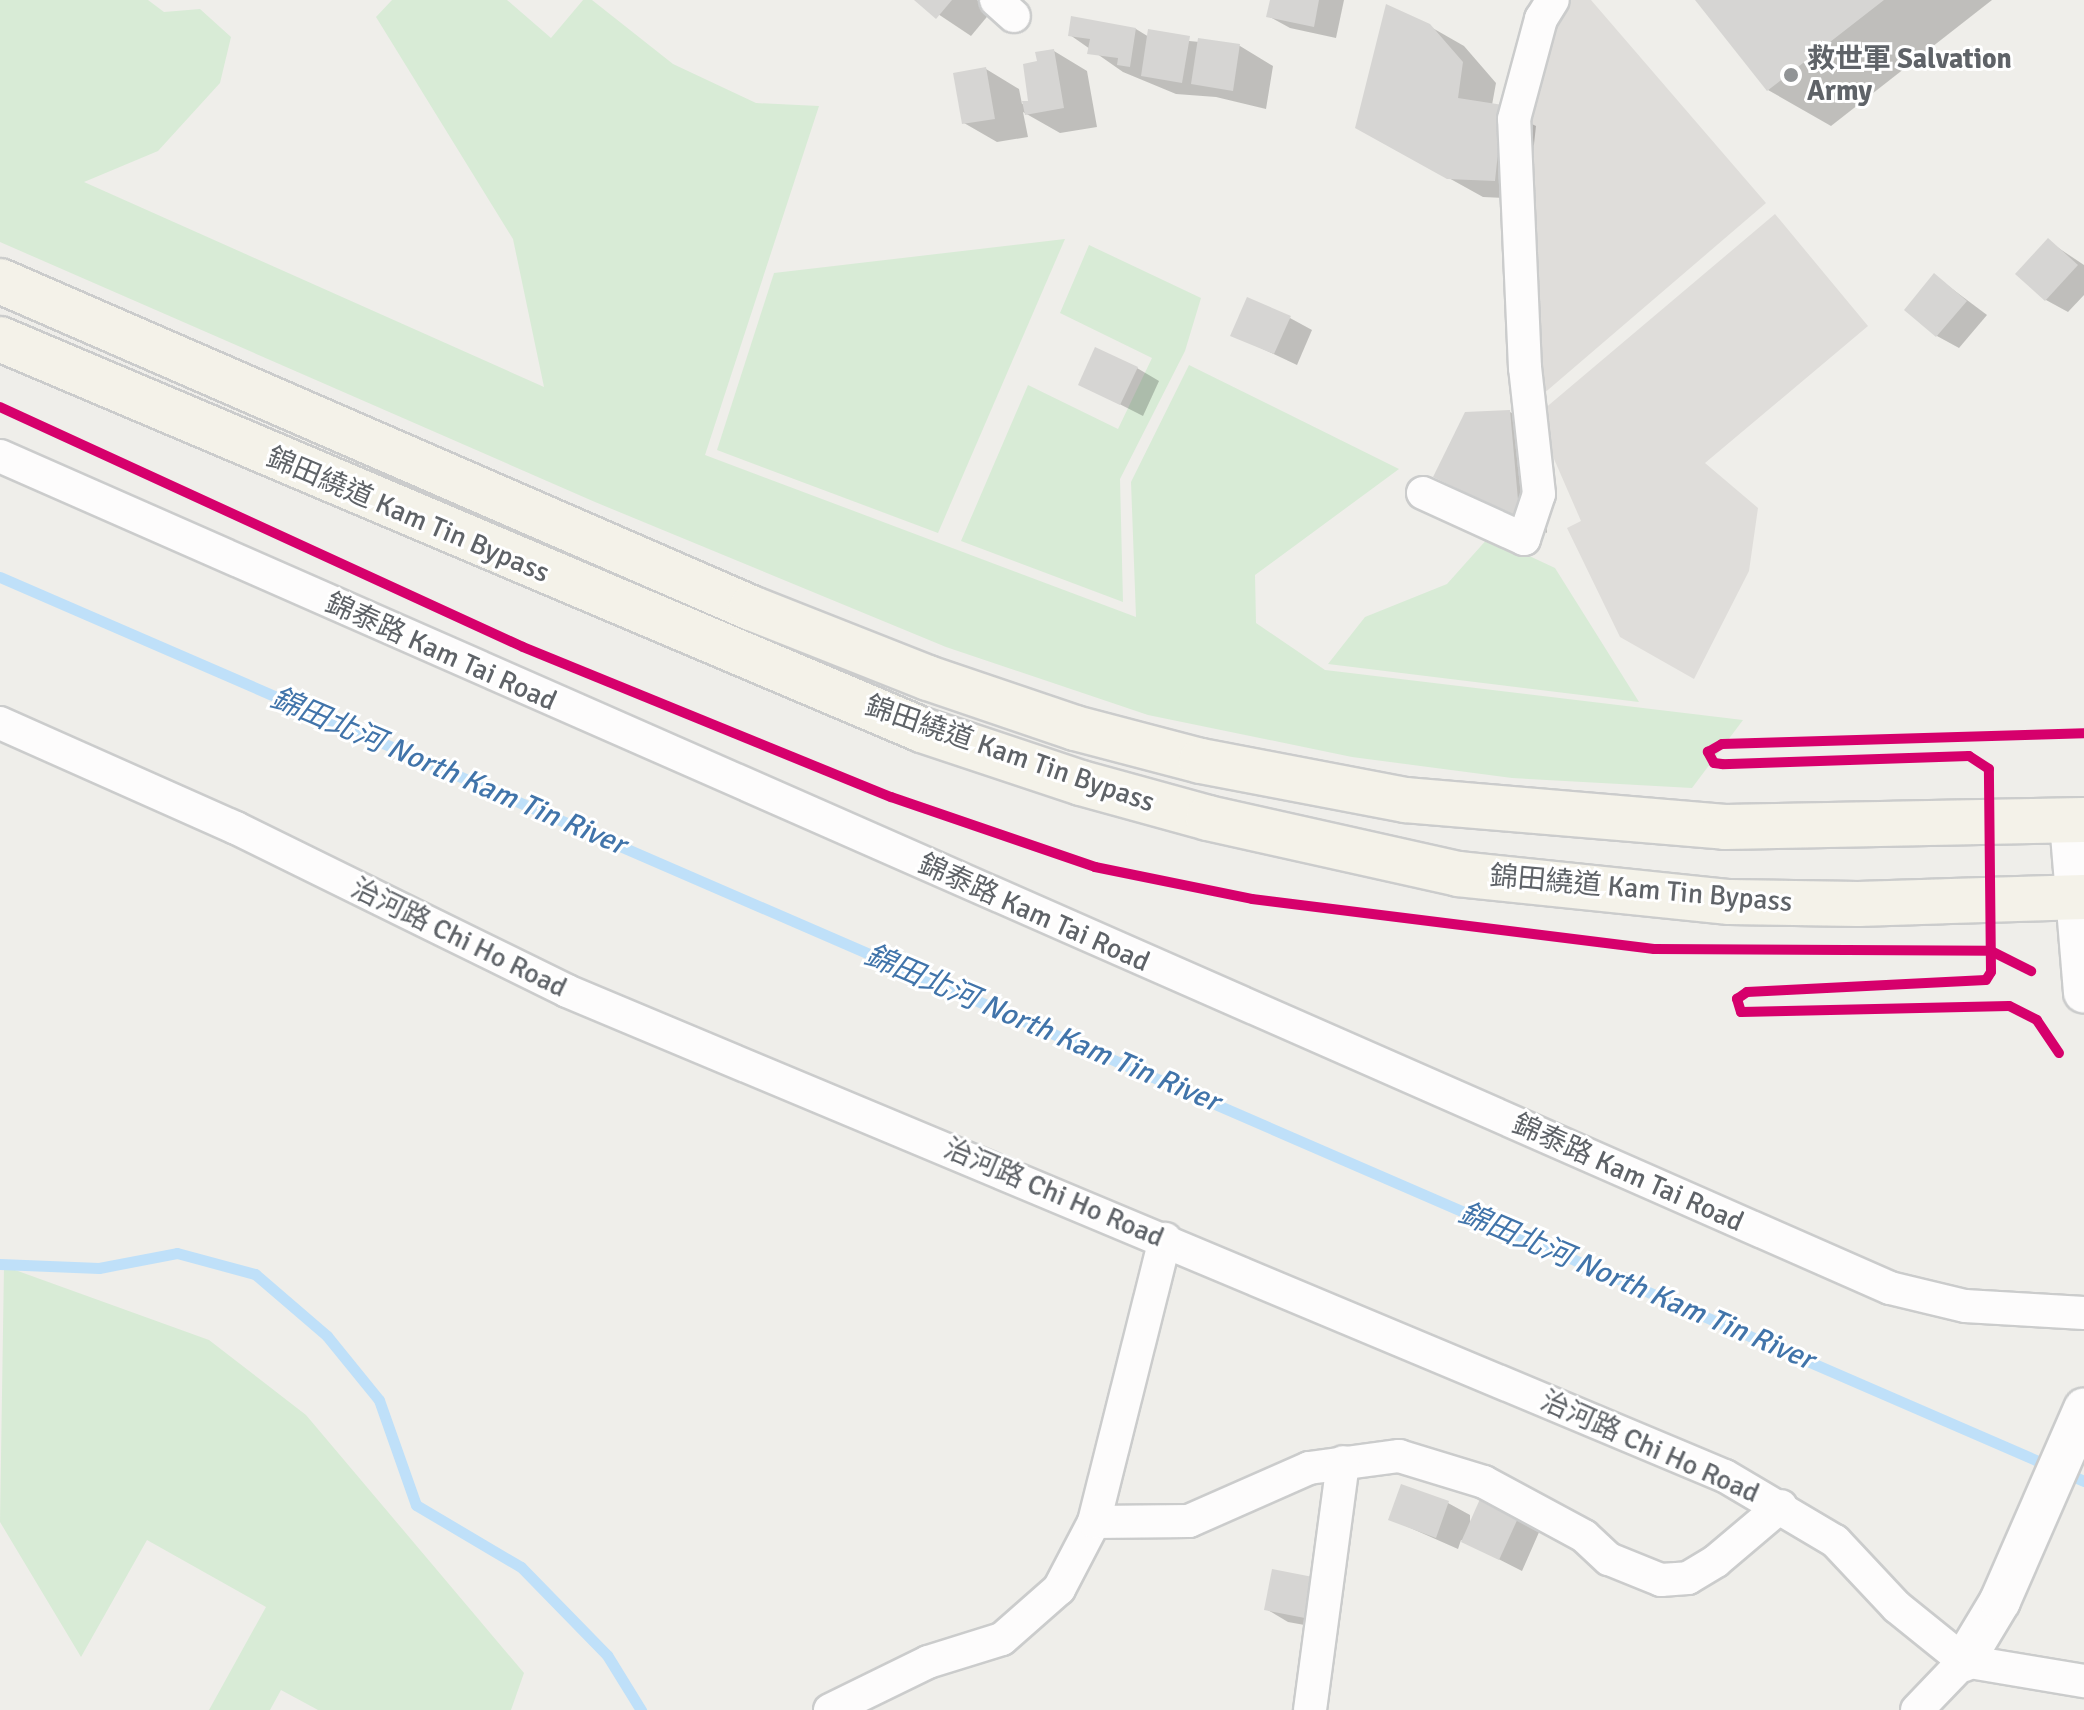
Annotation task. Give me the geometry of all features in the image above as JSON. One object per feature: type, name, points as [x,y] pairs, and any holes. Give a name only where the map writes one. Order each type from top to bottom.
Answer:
[{"type":"main road","name":"錦田繞道 Kam Tin Bypass","points":[[0,281],[765,614],[928,678],[1075,728],[1310,786],[1542,815],[1725,827],[2077,821]]},
{"type":"main road","name":"錦田繞道 Kam Tin Bypass","points":[[0,339],[922,730],[1081,783],[1208,818],[1458,874],[1730,902],[2079,898]]},
{"type":"street","points":[[1423,493],[1524,539],[1539,494],[1525,368],[1514,119],[1541,19],[1553,0]]},
{"type":"street","name":"錦泰路 Kam Tai Road","points":[[0,456],[1890,1288],[1965,1306],[2084,1313]]},
{"type":"street","name":"治河路 Chi Ho Road","points":[[0,723],[236,828],[567,991],[1725,1476],[1781,1506],[1835,1541],[1897,1607],[1964,1661],[2084,1681]]},
{"type":"street","points":[[2077,821],[2084,992]]},
{"type":"street","points":[[830,1710],[928,1662],[1002,1639],[1059,1589],[1094,1522],[1165,1239]]},
{"type":"street","points":[[1917,1710],[1964,1661],[2000,1601],[2084,1409]]},
{"type":"street","points":[[1094,1522],[1189,1521],[1309,1468],[1399,1456],[1484,1482],[1584,1536],[1609,1559],[1661,1580],[1688,1578],[1716,1561],[1781,1506]]},
{"type":"street","points":[[1310,1710],[1343,1462]]},
{"type":"shaded area","points":[[1569,0],[1591,0],[1766,203],[1542,395],[1537,347],[1538,269],[1527,166],[1530,111],[1550,31]]},
{"type":"shaded area","points":[[1775,214],[1868,326],[1705,463],[1758,508],[1749,571],[1694,679],[1620,637],[1567,528],[1581,521],[1551,452],[1543,410]]},
{"type":"green space","points":[[0,0],[148,0],[164,12],[200,9],[231,37],[220,83],[158,151],[84,182],[544,387],[513,239],[376,17],[392,0],[507,0],[551,38],[583,0],[592,0],[673,64],[756,103],[819,106],[705,455],[1136,617],[1131,482],[1189,365],[1399,469],[1255,575],[1256,623],[1325,670],[1743,720],[1692,788],[1512,778],[1352,757],[1148,715],[946,647],[595,502],[0,242]]},
{"type":"green space","points":[[1065,239],[938,533],[717,450],[774,273]]},
{"type":"green space","points":[[1089,245],[1201,298],[1185,351],[1120,479],[1123,602],[961,541],[1028,385],[1118,429],[1152,358],[1060,313]]},
{"type":"green space","points":[[1489,537],[1555,568],[1639,702],[1328,664],[1365,617],[1447,584]]},
{"type":"green space","points":[[4,1266],[209,1340],[306,1415],[524,1673],[511,1710],[318,1710],[281,1690],[270,1710],[209,1710],[266,1607],[147,1540],[81,1657],[0,1522]]},
{"type":"building","points":[[914,0],[952,0],[936,19]]},
{"type":"building","points":[[1270,0],[1319,0],[1314,27],[1266,17]]},
{"type":"building","points":[[1695,0],[1884,0],[1767,91]]},
{"type":"building","points":[[1386,4],[1430,24],[1463,62],[1458,98],[1503,105],[1495,181],[1447,179],[1355,128]]},
{"type":"building","points":[[1071,16],[1136,28],[1130,67],[1117,65],[1118,58],[1087,54],[1090,39],[1068,36]]},
{"type":"building","points":[[1148,29],[1190,36],[1182,83],[1141,76]]},
{"type":"building","points":[[1198,38],[1240,44],[1233,91],[1191,84]]},
{"type":"building","points":[[1054,49],[1064,108],[1025,115],[1022,101],[1028,101],[1023,64],[1037,61],[1035,52]]},
{"type":"building","points":[[986,67],[995,119],[962,124],[953,73]]},
{"type":"building","points":[[2048,238],[2078,265],[2045,301],[2015,274]]},
{"type":"building","points":[[1934,273],[1967,301],[1936,337],[1904,310]]},
{"type":"building","points":[[1247,297],[1291,316],[1274,354],[1230,336]]},
{"type":"building","points":[[1095,347],[1138,367],[1120,405],[1078,385]]},
{"type":"building","points":[[1510,410],[1518,500],[1514,516],[1433,477],[1465,412]]},
{"type":"building","points":[[1401,1484],[1449,1501],[1436,1538],[1388,1520]]},
{"type":"building","points":[[1480,1499],[1519,1516],[1499,1560],[1461,1542]]},
{"type":"building","points":[[1272,1569],[1318,1578],[1310,1619],[1264,1610]]},
{"type":"waterway","name":"錦田北河 North Kam Tin River","points":[[0,577],[2084,1481]]},
{"type":"waterway","points":[[0,1264],[99,1268],[177,1253],[255,1274],[327,1336],[379,1400],[416,1505],[521,1567],[607,1655],[641,1710]]},
{"type":"cycle path","points":[[0,407],[523,647],[891,797],[1095,867],[1252,899],[1654,949],[1991,951],[2031,971]]},
{"type":"cycle path","points":[[2059,1053],[2037,1020],[2009,1006],[1741,1012],[1737,999],[1747,992],[1986,980],[1991,972],[1989,769],[1969,756],[1722,764],[1714,763],[1708,752],[1722,744],[2084,733]]},
{"type":"place","name":"救世軍 Salvation Army","points":[[1791,75]]}]
